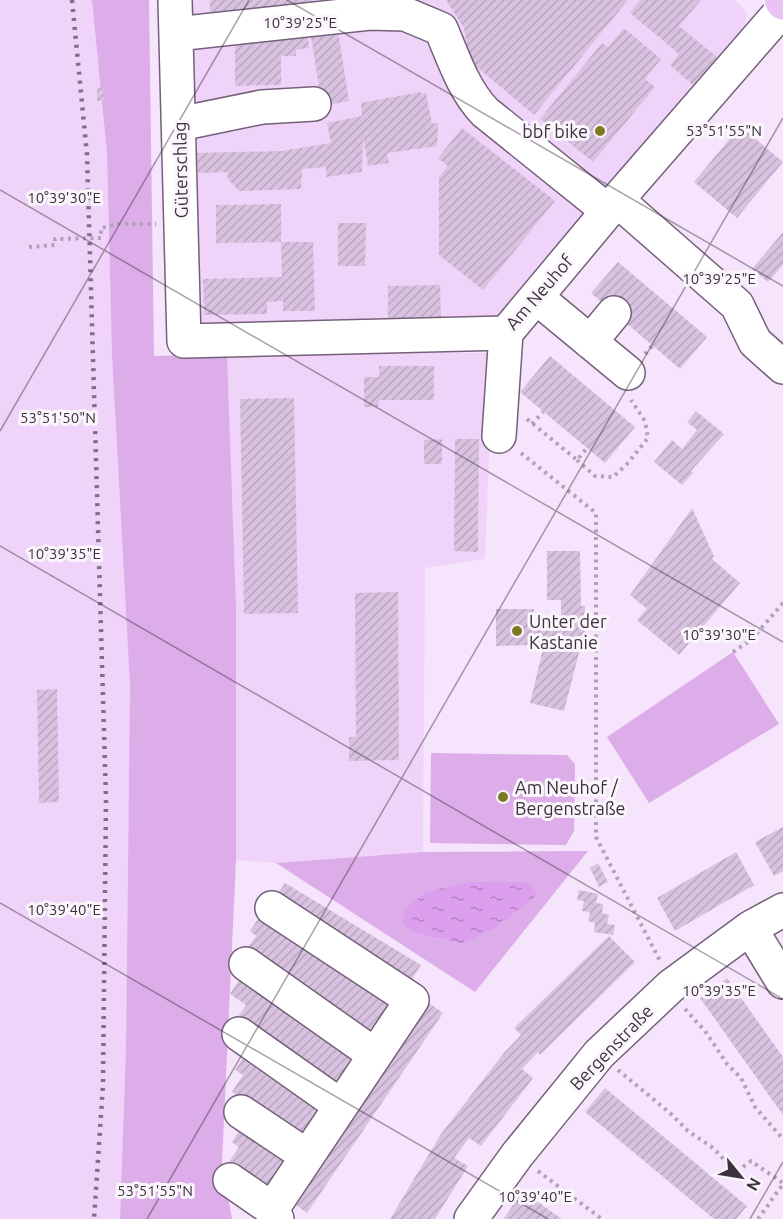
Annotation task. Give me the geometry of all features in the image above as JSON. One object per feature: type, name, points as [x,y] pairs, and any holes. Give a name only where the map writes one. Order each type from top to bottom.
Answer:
[{"type":"street","name":"Güterschlag","points":[[175,0],[184,340]]},
{"type":"street","name":"Am Neuhof","points":[[184,340],[506,333],[613,205],[783,9]]},
{"type":"street","points":[[176,34],[370,13],[405,14],[441,29],[463,81],[474,101],[484,112],[613,205],[738,305],[755,342],[783,367]]},
{"type":"street","points":[[179,124],[262,107],[314,104]]},
{"type":"street","points":[[536,297],[627,373]]},
{"type":"street","points":[[590,342],[615,313]]},
{"type":"street","points":[[506,333],[512,426]]},
{"type":"street","points":[[230,1180],[274,1214],[307,1156],[412,1000],[272,908]]},
{"type":"street","name":"Bergenstraße","points":[[471,1219],[517,1155],[599,1054],[669,988],[750,928],[783,910]]},
{"type":"street","points":[[750,928],[783,982]]},
{"type":"street","points":[[246,964],[375,1055]]},
{"type":"street","points":[[239,1034],[341,1106]]},
{"type":"street","points":[[242,1112],[307,1156]]},
{"type":"path","points":[[29,248],[55,245],[55,239],[101,238],[101,228],[118,224],[133,225]]},
{"type":"path","points":[[532,424],[594,476],[613,477],[648,438],[645,421],[628,393],[623,378],[652,345]]},
{"type":"path","points":[[512,426],[532,424],[543,412]]},
{"type":"path","points":[[512,426],[596,513],[596,837],[669,988],[705,1031],[727,1064],[741,1078],[754,1107],[783,1139]]},
{"type":"path","points":[[577,460],[587,448]]},
{"type":"path","points":[[733,652],[751,640],[783,603]]},
{"type":"path","points":[[599,1054],[670,1113],[688,1131],[713,1148],[736,1172],[751,1161],[783,1183],[758,1219]]},
{"type":"path","points":[[517,1155],[602,1219]]},
{"type":"shaded area","points":[[0,0],[92,0],[107,153],[112,355],[130,685],[126,1047],[120,1219],[0,1219]]},
{"type":"shaded area","points":[[92,0],[149,0],[154,356],[227,354],[236,606],[236,860],[222,1163],[232,1219],[120,1219],[126,1047],[130,685],[112,355],[107,153]]},
{"type":"shaded area","points":[[191,0],[736,0],[747,14],[743,32],[507,311],[484,322],[202,322],[197,315]]},
{"type":"shaded area","points":[[493,353],[485,559],[425,568],[423,852],[276,863],[236,860],[236,606],[227,354]]},
{"type":"shaded area","points":[[733,652],[779,724],[649,803],[607,737]]},
{"type":"shaded area","name":"Am Neuhof / Bergenstraße","points":[[431,753],[567,755],[575,764],[574,831],[566,845],[430,843]]},
{"type":"shaded area","points":[[588,851],[475,992],[276,863],[423,852]],"holes":[[[470,882],[524,882],[539,893],[462,944],[414,933]]]},
{"type":"water","points":[[470,882],[525,882],[539,893],[495,928],[462,944],[414,933],[402,923],[405,909],[426,892]]},
{"type":"building","points":[[210,0],[313,0],[314,10],[232,16],[232,11],[210,12]]},
{"type":"building","points":[[446,0],[628,0],[534,115],[470,61],[464,28]]},
{"type":"building","points":[[640,0],[701,0],[679,26],[717,57],[693,85],[670,65],[679,54],[630,13]]},
{"type":"building","points":[[337,25],[349,101],[322,106],[310,30]]},
{"type":"building","points":[[307,27],[309,48],[296,50],[296,56],[281,56],[281,85],[235,86],[235,37]]},
{"type":"building","points":[[624,28],[661,59],[645,79],[655,87],[593,162],[540,119],[602,43],[608,47]]},
{"type":"building","points":[[103,87],[104,101],[97,101],[97,88]]},
{"type":"building","points":[[421,92],[421,94],[426,93],[432,124],[438,123],[437,146],[387,153],[389,163],[368,166],[363,137],[362,172],[326,177],[326,167],[302,169],[301,189],[239,191],[228,179],[227,172],[198,173],[197,153],[281,151],[331,143],[327,123],[362,116],[361,103]]},
{"type":"building","points":[[740,126],[783,162],[737,218],[694,182]]},
{"type":"building","points":[[462,128],[555,201],[483,290],[439,255],[439,177],[448,166],[438,158]]},
{"type":"building","points":[[281,204],[281,242],[216,243],[216,205]]},
{"type":"building","points":[[338,223],[366,223],[365,266],[338,266]]},
{"type":"building","points":[[783,232],[783,265],[768,282],[752,269]]},
{"type":"building","points":[[281,242],[313,242],[315,311],[283,311],[283,301],[267,302],[267,314],[204,315],[203,279],[282,277]]},
{"type":"building","points":[[618,262],[707,337],[680,369],[591,293]]},
{"type":"building","points":[[440,285],[441,320],[388,321],[388,286]]},
{"type":"building","points":[[550,356],[635,427],[605,463],[520,392]]},
{"type":"building","points":[[379,366],[434,366],[434,400],[379,400],[378,407],[364,407],[364,377],[379,377]]},
{"type":"building","points":[[294,398],[298,613],[244,614],[240,399]]},
{"type":"building","points":[[696,411],[724,434],[691,471],[693,473],[682,485],[654,462],[672,440],[682,449],[697,430],[687,422]]},
{"type":"building","points":[[442,439],[442,464],[424,464],[424,440]]},
{"type":"building","points":[[455,439],[479,439],[478,552],[454,551]]},
{"type":"building","points":[[692,508],[714,556],[712,559],[740,583],[679,655],[637,620],[647,609],[630,595]]},
{"type":"building","points":[[547,551],[580,551],[581,606],[585,606],[585,648],[580,649],[564,711],[530,703],[543,649],[530,649],[530,645],[496,646],[496,609],[534,609],[534,624],[561,624],[561,600],[547,600]]},
{"type":"building","points":[[398,592],[399,760],[349,761],[349,737],[356,737],[355,593]]},
{"type":"building","points":[[57,689],[59,802],[39,803],[37,690]]},
{"type":"building","points":[[783,827],[783,871],[774,876],[755,842]]},
{"type":"building","points":[[736,852],[754,885],[675,931],[657,898]]},
{"type":"building","points":[[598,863],[608,882],[599,887],[590,868]]},
{"type":"building","points":[[285,883],[421,965],[411,981],[275,899]]},
{"type":"building","points":[[579,890],[598,894],[596,903],[603,904],[602,913],[609,915],[607,924],[615,925],[613,935],[594,932],[595,923],[588,921],[590,912],[582,911],[584,901],[577,900]]},
{"type":"building","points":[[260,916],[391,1005],[368,1038],[244,953],[256,936],[250,931]]},
{"type":"building","points":[[609,936],[635,962],[540,1055],[538,1052],[522,1069],[533,1078],[481,1146],[469,1138],[454,1158],[468,1166],[435,1219],[390,1219],[441,1134],[503,1054],[521,1035],[514,1028]]},
{"type":"building","points":[[241,977],[358,1056],[335,1089],[235,1021],[246,1005],[230,994]]},
{"type":"building","points":[[727,978],[783,1057],[783,1115],[700,998]]},
{"type":"building","points":[[427,1002],[443,1013],[307,1213],[291,1201]]},
{"type":"building","points":[[245,1055],[323,1107],[301,1139],[232,1092],[243,1075],[235,1070]]},
{"type":"building","points":[[605,1088],[747,1206],[736,1219],[714,1219],[585,1112]]},
{"type":"building","points":[[242,1126],[289,1158],[268,1189],[229,1162],[239,1147],[232,1142]]},
{"type":"building","points":[[523,1191],[562,1219],[505,1219]]},
{"type":"railway","points":[[72,0],[87,155],[106,799],[103,1085],[94,1219]]},
{"type":"place","name":"bbf bike","points":[[600,131]]},
{"type":"place","name":"Unter der Kastanie","points":[[517,631]]},
{"type":"place","name":"Am Neuhof / Bergenstraße","points":[[503,797]]}]
